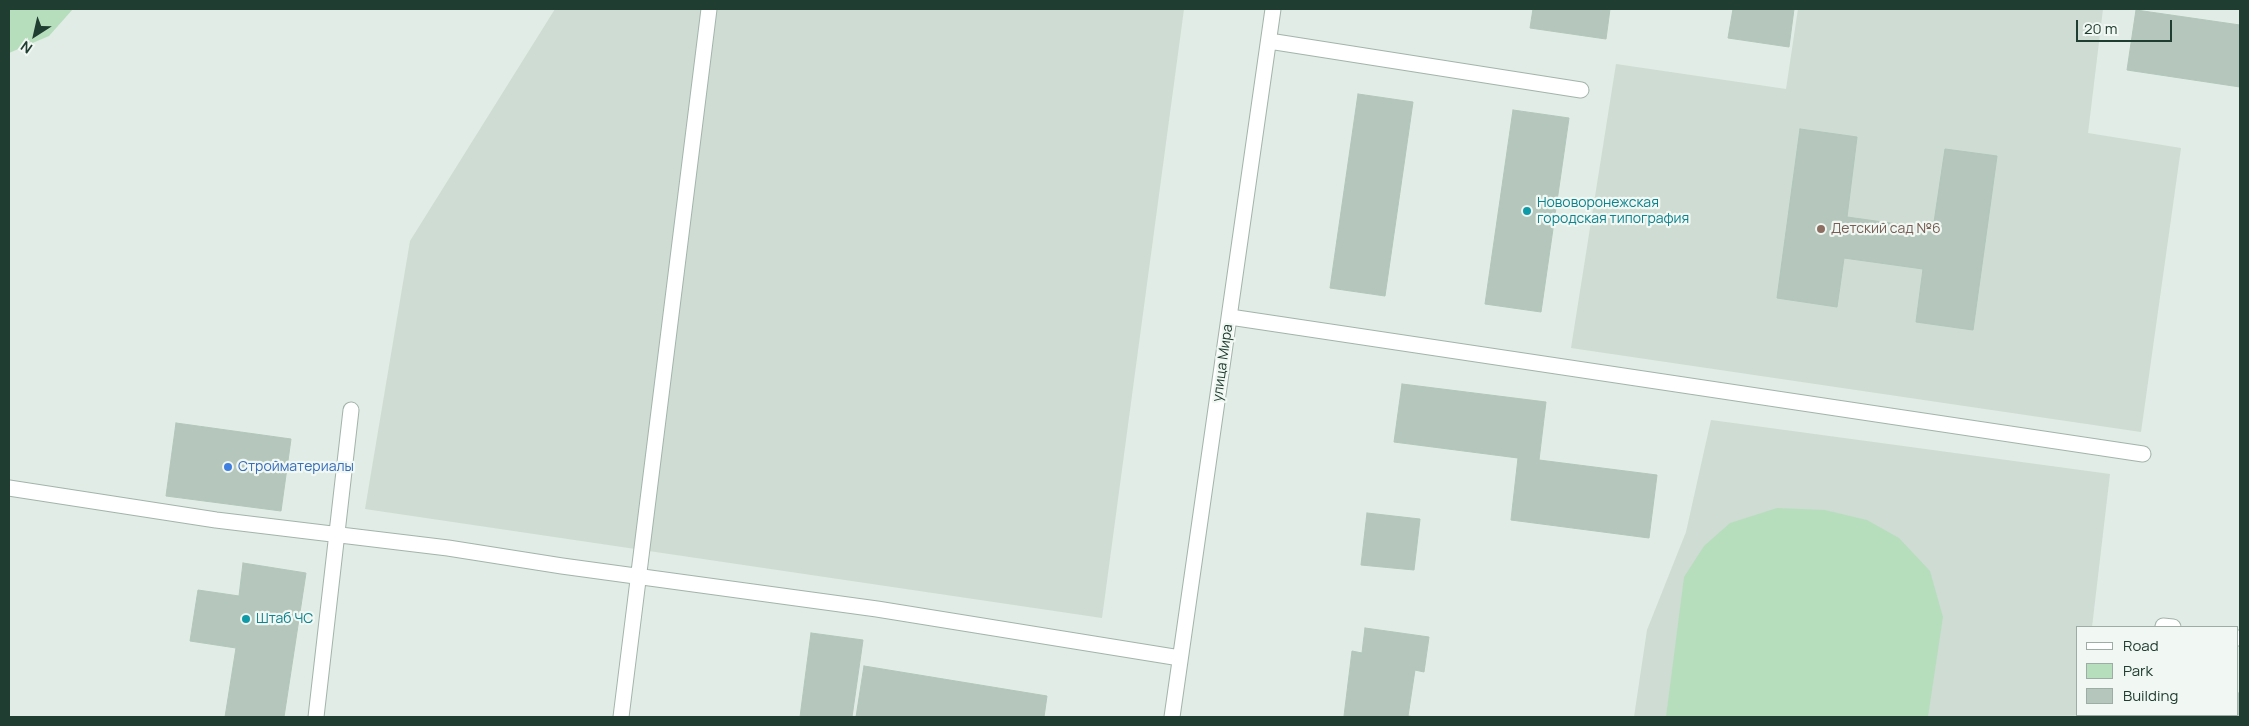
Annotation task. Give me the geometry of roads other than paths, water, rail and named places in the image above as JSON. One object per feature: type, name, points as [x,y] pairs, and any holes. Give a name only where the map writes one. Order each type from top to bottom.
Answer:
[{"type":"street","points":[[620,717],[640,576],[709,9]]},
{"type":"street","name":"улица Мира","points":[[1172,717],[1273,9]]},
{"type":"street","points":[[1268,41],[1581,90]]},
{"type":"street","points":[[1230,317],[2143,454]]},
{"type":"street","points":[[316,717],[351,410]]},
{"type":"street","points":[[9,488],[216,520],[448,548],[877,609],[1180,658]]},
{"type":"place","name":"Нововоронежская городская типография","points":[[1527,211]]},
{"type":"place","name":"Детский сад №6","points":[[1821,229]]},
{"type":"place","name":"Стройматериалы","points":[[228,467]]},
{"type":"place","name":"Штаб ЧС","points":[[246,619]]}]
